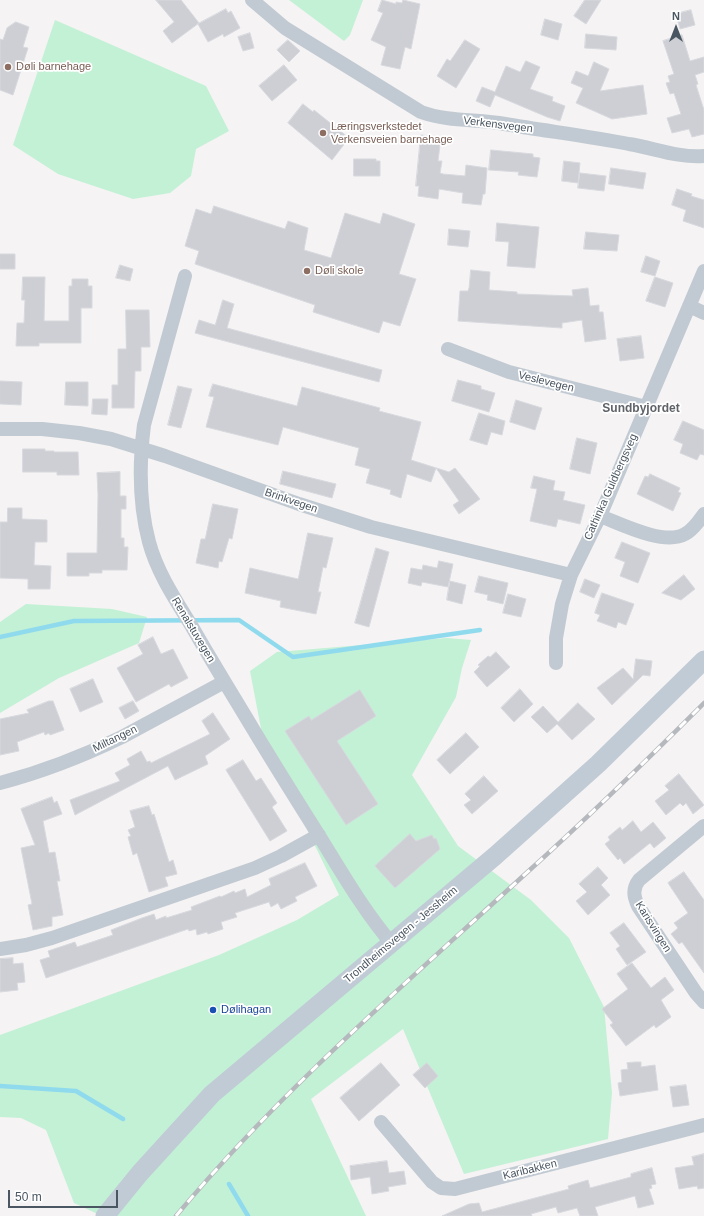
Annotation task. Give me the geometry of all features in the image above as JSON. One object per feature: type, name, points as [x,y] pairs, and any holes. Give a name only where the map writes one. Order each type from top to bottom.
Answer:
[{"type":"main road","name":"Trondheimsvegen - Jessheim","points":[[105,1216],[140,1173],[212,1094],[495,856],[598,764],[704,660]]},
{"type":"street","name":"Verkensvegen","points":[[252,0],[286,28],[421,112],[435,117],[503,124],[629,144],[672,154],[692,157],[704,156]]},
{"type":"street","name":"Cathinka Guldbergsveg","points":[[556,663],[556,638],[562,604],[571,575],[600,516],[704,271]]},
{"type":"street","name":"Renalstuvegen","points":[[185,276],[144,425],[141,449],[141,485],[144,519],[151,549],[172,594],[224,682],[318,835],[377,926],[392,944]]},
{"type":"street","points":[[689,306],[704,313]]},
{"type":"street","name":"Veslevegen","points":[[448,349],[509,372],[646,407]]},
{"type":"street","name":"Brinkvegen","points":[[6,429],[42,429],[79,433],[111,439],[165,456],[298,504],[371,527],[571,575]]},
{"type":"street","points":[[600,516],[659,537],[672,539],[685,534],[704,514]]},
{"type":"street","name":"Miltangen","points":[[0,783],[26,776],[122,737],[224,682]]},
{"type":"street","name":"Karisvingen","points":[[704,826],[639,880],[634,892],[638,906],[696,993],[704,1002]]},
{"type":"street","points":[[0,949],[26,945],[59,935],[254,868],[281,856],[318,835]]},
{"type":"street","name":"Karibakken","points":[[381,1122],[432,1182],[441,1188],[455,1189],[704,1125]]},
{"type":"green space","points":[[289,0],[363,0],[350,35],[344,41]]},
{"type":"green space","points":[[55,20],[206,86],[229,131],[196,149],[191,176],[170,193],[133,199],[58,174],[13,145]]},
{"type":"green space","points":[[26,604],[112,609],[147,617],[139,643],[59,678],[0,713],[0,622]]},
{"type":"green space","points":[[447,638],[471,640],[462,668],[456,697],[412,775],[458,846],[531,900],[569,938],[604,1007],[612,1093],[608,1139],[464,1174],[403,1029],[311,1099],[366,1216],[102,1216],[74,1203],[46,1130],[21,1118],[0,1117],[0,1035],[219,955],[297,920],[339,895],[263,739],[250,671],[277,652]]},
{"type":"building","points":[[156,0],[181,0],[199,23],[172,43],[163,31],[174,22]]},
{"type":"building","points":[[382,0],[396,4],[396,2],[402,3],[403,0],[420,4],[411,49],[405,47],[400,69],[381,65],[386,47],[371,40],[383,13],[378,11]]},
{"type":"building","points":[[585,0],[601,0],[586,24],[574,16]]},
{"type":"building","points":[[226,9],[228,13],[231,11],[240,28],[224,37],[223,34],[208,42],[198,24]]},
{"type":"building","points":[[691,10],[695,25],[680,29],[676,14]]},
{"type":"building","points":[[545,19],[562,24],[558,40],[541,35]]},
{"type":"building","points":[[16,22],[29,27],[23,47],[28,48],[13,95],[0,90],[0,39],[3,40],[7,28]]},
{"type":"building","points":[[250,33],[254,48],[243,51],[238,37]]},
{"type":"building","points":[[586,34],[617,37],[616,50],[585,48]]},
{"type":"building","points":[[682,35],[690,61],[704,57],[704,72],[695,75],[698,84],[696,85],[704,110],[704,134],[692,137],[689,129],[672,133],[667,118],[681,114],[674,93],[670,94],[666,83],[670,82],[668,76],[674,74],[663,41]]},
{"type":"building","points":[[288,40],[300,51],[289,62],[277,50]]},
{"type":"building","points":[[465,40],[480,49],[456,88],[437,76],[447,59],[450,61]]},
{"type":"building","points":[[526,61],[540,67],[530,89],[553,97],[552,101],[565,106],[560,121],[495,95],[490,107],[476,101],[482,87],[495,92],[506,66],[520,72]]},
{"type":"building","points":[[594,62],[609,69],[600,91],[643,85],[647,114],[612,119],[576,103],[583,88],[571,83],[576,71],[588,76]]},
{"type":"building","points":[[284,65],[297,80],[272,101],[259,86]]},
{"type":"building","points":[[303,104],[313,112],[314,110],[349,138],[332,160],[288,123]]},
{"type":"building","points":[[421,135],[441,137],[438,161],[442,161],[440,173],[465,176],[466,165],[487,168],[485,194],[483,194],[481,205],[462,203],[463,193],[439,189],[438,199],[418,196],[419,186],[416,186]]},
{"type":"building","points":[[491,150],[533,154],[533,157],[540,158],[537,177],[518,175],[519,172],[489,170]]},
{"type":"building","points":[[354,159],[376,159],[376,161],[380,161],[380,176],[354,176]]},
{"type":"building","points":[[564,161],[580,163],[578,183],[562,181]]},
{"type":"building","points":[[611,168],[646,173],[643,189],[609,184]]},
{"type":"building","points":[[580,173],[606,176],[604,191],[578,188]]},
{"type":"building","points":[[677,189],[692,194],[691,196],[704,200],[704,228],[683,221],[686,210],[672,205]]},
{"type":"building","name":"Døli skole","points":[[214,206],[285,229],[288,221],[308,228],[304,250],[331,258],[345,213],[380,224],[383,213],[415,224],[399,274],[416,279],[400,326],[383,321],[379,333],[313,312],[315,305],[195,264],[199,251],[185,246],[196,209],[211,214]]},
{"type":"building","points":[[497,223],[539,227],[535,268],[507,266],[509,242],[496,241]]},
{"type":"building","points":[[449,229],[470,231],[468,247],[448,245]]},
{"type":"building","points":[[586,232],[619,235],[617,251],[584,249]]},
{"type":"building","points":[[0,254],[15,254],[15,269],[0,269]]},
{"type":"building","points":[[646,256],[660,261],[655,276],[641,272]]},
{"type":"building","points":[[120,265],[133,269],[130,281],[116,278]]},
{"type":"building","points":[[471,270],[490,272],[489,290],[517,292],[517,294],[573,296],[572,290],[588,288],[590,306],[599,305],[599,312],[603,312],[606,339],[585,342],[582,320],[562,323],[562,328],[458,321],[460,291],[468,291]]},
{"type":"building","points":[[23,277],[45,277],[44,321],[69,321],[69,286],[72,286],[72,279],[88,279],[88,286],[92,286],[92,308],[81,308],[81,343],[39,343],[39,346],[16,346],[17,323],[24,323],[25,300],[22,300]]},
{"type":"building","points":[[655,277],[673,283],[665,307],[646,301]]},
{"type":"building","points":[[223,300],[234,304],[227,328],[382,370],[379,382],[195,333],[199,320],[215,325]]},
{"type":"building","points":[[126,310],[149,310],[150,347],[141,347],[141,371],[135,371],[134,408],[112,408],[112,385],[118,385],[118,349],[126,349]]},
{"type":"building","points":[[641,336],[644,358],[620,361],[617,339]]},
{"type":"building","points":[[458,380],[481,386],[481,389],[495,393],[489,412],[452,401]]},
{"type":"building","points":[[0,381],[22,382],[21,405],[0,404]]},
{"type":"building","points":[[66,382],[88,382],[88,406],[65,405]]},
{"type":"building","points":[[213,384],[297,406],[302,387],[380,408],[379,411],[421,422],[411,460],[449,472],[455,468],[480,499],[459,514],[453,505],[459,501],[436,468],[431,482],[407,474],[401,498],[390,494],[391,490],[366,483],[370,469],[355,465],[359,448],[283,427],[278,445],[206,427],[214,397],[209,396]]},
{"type":"building","points":[[178,386],[192,389],[181,428],[168,425]]},
{"type":"building","points":[[93,399],[108,399],[107,415],[92,414]]},
{"type":"building","points":[[516,400],[542,408],[535,430],[510,422]]},
{"type":"building","points":[[479,413],[505,421],[502,435],[491,432],[487,445],[470,440]]},
{"type":"building","points":[[683,421],[704,430],[704,455],[700,454],[697,460],[680,453],[683,444],[674,440]]},
{"type":"building","points":[[577,438],[597,443],[590,474],[570,469]]},
{"type":"building","points":[[23,449],[45,449],[45,451],[54,452],[78,452],[79,475],[57,475],[57,472],[23,472]]},
{"type":"building","points":[[283,471],[336,484],[332,498],[280,484]]},
{"type":"building","points":[[120,472],[120,496],[126,496],[126,509],[121,509],[121,538],[124,538],[124,547],[128,547],[127,570],[102,570],[102,573],[89,573],[89,576],[67,576],[67,553],[97,553],[97,473]]},
{"type":"building","points":[[650,474],[680,488],[678,492],[681,493],[673,511],[637,494],[645,476],[648,477]]},
{"type":"building","points":[[534,476],[555,481],[553,490],[565,492],[563,500],[585,505],[580,524],[558,519],[556,527],[530,521],[537,489],[531,488]]},
{"type":"building","points":[[213,504],[238,509],[232,539],[229,538],[222,562],[219,561],[218,568],[196,563],[201,539],[205,539]]},
{"type":"building","points":[[8,508],[22,508],[22,519],[47,520],[47,542],[35,542],[34,565],[51,566],[50,589],[28,589],[28,579],[0,578],[0,522],[7,522]]},
{"type":"building","points":[[308,533],[333,538],[326,568],[323,567],[318,592],[321,592],[316,614],[280,607],[281,601],[245,593],[250,568],[298,579]]},
{"type":"building","points":[[622,542],[650,553],[638,583],[620,576],[625,562],[615,558]]},
{"type":"building","points":[[376,548],[389,552],[369,627],[355,623]]},
{"type":"building","points":[[439,561],[453,564],[448,587],[422,582],[421,586],[408,583],[411,568],[422,570],[423,565],[437,568]]},
{"type":"building","points":[[684,575],[695,589],[681,600],[662,593]]},
{"type":"building","points":[[479,576],[508,583],[503,604],[487,600],[488,595],[475,592]]},
{"type":"building","points":[[585,579],[600,585],[594,598],[580,592]]},
{"type":"building","points":[[450,581],[466,585],[462,604],[447,600]]},
{"type":"building","points":[[602,593],[634,604],[626,625],[618,622],[616,628],[597,621],[600,615],[595,613]]},
{"type":"building","points":[[508,594],[526,599],[521,617],[503,613]]},
{"type":"building","points":[[153,637],[161,654],[173,649],[188,678],[171,687],[169,684],[136,702],[117,668],[143,654],[138,645]]},
{"type":"building","points":[[496,652],[510,667],[487,687],[474,672],[480,666],[478,665],[488,656],[490,657]]},
{"type":"building","points":[[636,659],[652,661],[650,676],[643,675],[612,705],[597,688],[623,668],[633,679]]},
{"type":"building","points":[[93,679],[103,702],[80,712],[70,689]]},
{"type":"building","points":[[520,689],[533,704],[514,722],[501,708]]},
{"type":"building","points":[[360,690],[376,716],[337,741],[378,804],[346,825],[285,731],[309,716],[311,720]]},
{"type":"building","points":[[49,701],[53,701],[64,730],[50,735],[49,733],[45,735],[44,732],[17,742],[19,751],[0,755],[0,719],[29,713],[27,710]]},
{"type":"building","points":[[133,701],[139,711],[125,719],[119,708]]},
{"type":"building","points":[[578,703],[595,719],[572,740],[557,724],[547,733],[531,717],[543,706],[558,722]]},
{"type":"building","points":[[213,713],[230,739],[205,756],[208,764],[175,780],[168,766],[75,815],[70,800],[120,781],[115,773],[130,765],[127,759],[141,751],[147,762],[150,761],[151,763],[210,734],[202,721]]},
{"type":"building","points":[[466,733],[479,747],[450,774],[437,760]]},
{"type":"building","points":[[243,760],[256,781],[261,778],[277,803],[272,807],[287,831],[270,841],[226,770]]},
{"type":"building","points":[[679,774],[704,805],[693,814],[686,803],[683,806],[680,803],[666,815],[655,801],[669,790],[665,786]]},
{"type":"building","points":[[484,776],[498,791],[472,814],[464,805],[471,800],[465,794]]},
{"type":"building","points":[[52,797],[54,803],[57,801],[62,814],[43,821],[49,853],[55,852],[60,881],[57,881],[63,915],[52,917],[52,926],[33,930],[28,905],[32,904],[21,848],[35,845],[21,809]]},
{"type":"building","points":[[149,806],[152,815],[154,814],[169,862],[173,860],[177,874],[165,877],[168,886],[149,892],[137,853],[133,855],[128,837],[131,836],[128,830],[135,827],[130,811]]},
{"type":"building","points":[[633,821],[641,832],[653,822],[666,838],[654,848],[650,843],[624,864],[620,858],[618,860],[605,844],[610,840],[608,837],[620,827],[622,830]]},
{"type":"building","points":[[410,834],[416,841],[432,835],[434,839],[436,838],[440,849],[395,888],[375,866]]},
{"type":"building","points":[[305,863],[317,886],[295,897],[297,901],[281,909],[278,903],[271,907],[269,902],[235,913],[237,917],[221,922],[223,929],[208,934],[207,932],[197,935],[196,929],[189,931],[188,929],[46,978],[40,960],[50,957],[48,951],[75,942],[77,947],[113,935],[111,930],[154,914],[156,920],[192,910],[191,907],[234,891],[235,893],[245,889],[247,897],[271,885],[269,879]]},
{"type":"building","points":[[598,867],[608,878],[601,885],[610,895],[588,915],[576,901],[587,892],[579,884]]},
{"type":"building","points":[[684,872],[704,900],[704,973],[682,942],[679,944],[671,934],[678,928],[674,923],[688,913],[668,883]]},
{"type":"building","points":[[624,923],[646,952],[627,965],[616,949],[620,946],[610,933]]},
{"type":"building","points":[[13,958],[13,964],[23,963],[25,982],[17,983],[18,990],[0,992],[0,959]]},
{"type":"building","points":[[632,963],[651,988],[665,977],[674,990],[661,1000],[671,1017],[656,1028],[654,1025],[626,1046],[610,1025],[613,1023],[602,1009],[628,989],[617,974]]},
{"type":"building","points":[[641,1062],[641,1067],[655,1065],[658,1090],[620,1096],[618,1083],[622,1082],[621,1070],[628,1069],[627,1063]]},
{"type":"building","points":[[381,1063],[400,1085],[359,1121],[340,1098]]},
{"type":"building","points":[[427,1063],[438,1076],[425,1088],[413,1075]]},
{"type":"building","points":[[686,1085],[689,1105],[673,1107],[670,1087]]},
{"type":"building","points":[[704,1154],[704,1188],[698,1189],[697,1186],[679,1189],[675,1168],[694,1165],[692,1157]]},
{"type":"building","points":[[387,1161],[389,1173],[404,1171],[406,1184],[388,1187],[389,1191],[372,1194],[370,1177],[351,1180],[350,1166]]},
{"type":"building","points":[[652,1168],[656,1184],[651,1185],[652,1188],[649,1189],[654,1204],[638,1208],[635,1196],[595,1207],[598,1216],[580,1216],[577,1208],[558,1213],[556,1207],[531,1214],[532,1216],[442,1216],[469,1204],[479,1203],[482,1212],[569,1189],[568,1186],[588,1180],[590,1188],[631,1177],[631,1174]]},
{"type":"waterway","points":[[0,637],[74,621],[239,620],[293,657],[480,630]]},
{"type":"waterway","points":[[0,1086],[76,1091],[123,1119]]},
{"type":"waterway","points":[[229,1184],[248,1216]]},
{"type":"railway","points":[[176,1216],[257,1126],[343,1040],[568,834],[704,703]]},
{"type":"place","name":"Døli barnehage","points":[[8,67]]},
{"type":"place","name":"Læringsverkstedet Verkensveien barnehage","points":[[323,133]]},
{"type":"place","name":"Døli skole","points":[[307,271]]},
{"type":"place","name":"Dølihagan","points":[[213,1010]]},
{"type":"district","name":"Sundbyjordet","points":[[641,409]]}]
